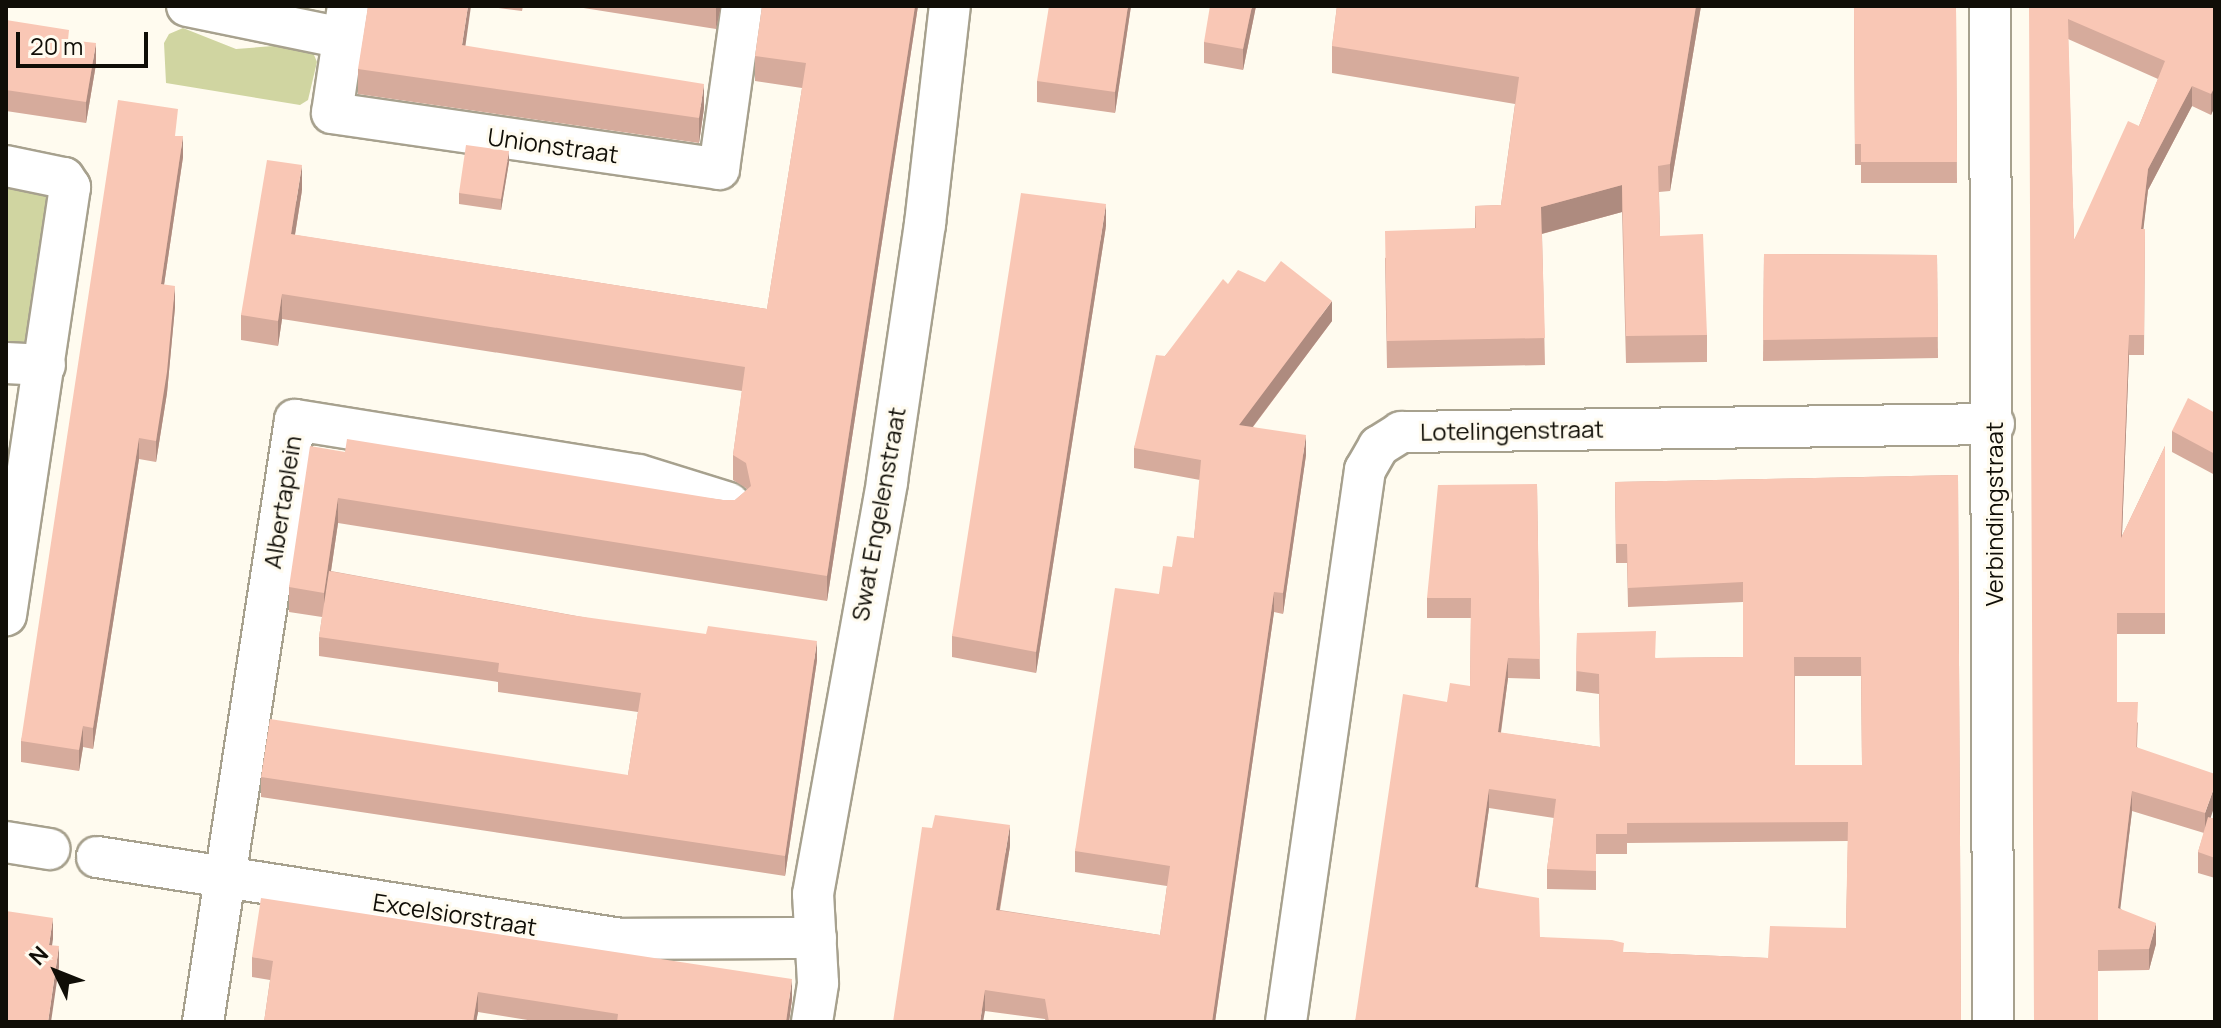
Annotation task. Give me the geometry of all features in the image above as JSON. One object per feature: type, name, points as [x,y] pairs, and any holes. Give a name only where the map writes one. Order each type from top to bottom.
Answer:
[{"type":"street","points":[[187,6],[346,22]]},
{"type":"street","name":"Unionstraat","points":[[346,22],[332,113],[719,169],[742,6]]},
{"type":"street","name":"Swat Engelenstraat","points":[[812,1022],[818,983],[813,894],[887,481],[925,224],[950,6]]},
{"type":"street","name":"Verbindingstraat","points":[[1990,6],[1994,424],[1993,1022]]},
{"type":"street","points":[[6,166],[64,178],[70,187],[25,364],[6,615]]},
{"type":"street","name":"Albertaplein","points":[[227,879],[295,420],[639,475],[729,503]]},
{"type":"street","name":"Lotelingenstraat","points":[[1286,1022],[1365,470],[1379,446],[1401,432],[1994,424]]},
{"type":"street","points":[[6,842],[49,849]]},
{"type":"street","name":"Excelsiorstraat","points":[[97,857],[621,939],[816,938]]},
{"type":"street","points":[[203,1022],[227,879]]},
{"type":"green space","points":[[183,28],[236,49],[286,45],[312,50],[317,62],[308,100],[300,105],[166,83],[164,43],[169,34]]},
{"type":"green space","points":[[6,167],[64,178],[45,365],[6,363]]},
{"type":"building","points":[[368,6],[468,6],[462,45],[704,84],[699,118],[358,69]]},
{"type":"building","points":[[762,6],[915,6],[827,576],[338,498],[324,593],[289,587],[310,446],[345,452],[347,439],[723,500],[735,500],[751,486],[746,463],[733,455],[745,367],[282,294],[278,321],[241,315],[267,160],[302,165],[291,234],[767,309],[806,63],[755,56]]},
{"type":"building","points":[[1049,6],[1128,6],[1115,92],[1037,81]]},
{"type":"building","points":[[1210,6],[1252,6],[1243,49],[1204,42]]},
{"type":"building","points":[[1337,6],[1696,6],[1670,164],[1658,166],[1660,236],[1703,234],[1707,335],[1626,336],[1622,185],[1541,207],[1545,338],[1387,341],[1385,231],[1476,228],[1475,206],[1501,205],[1519,77],[1332,46]]},
{"type":"building","points":[[1854,6],[1956,6],[1957,162],[1861,162],[1861,144],[1855,144]]},
{"type":"building","points":[[2029,6],[2215,6],[2215,86],[2211,94],[2192,86],[2148,169],[2141,229],[2145,229],[2144,335],[2129,335],[2121,538],[2165,446],[2165,613],[2117,613],[2117,702],[2138,702],[2136,747],[2215,774],[2215,785],[2205,813],[2132,791],[2118,908],[2156,923],[2149,949],[2098,950],[2098,1022],[2034,1022]],"holes":[[[2068,19],[2165,61],[2139,126],[2128,121],[2074,240]]]},
{"type":"building","points":[[6,20],[69,30],[68,40],[96,43],[86,102],[6,90]]},
{"type":"building","points":[[118,100],[178,109],[175,136],[183,136],[161,284],[175,286],[167,372],[156,441],[139,438],[93,728],[83,726],[79,750],[21,741]]},
{"type":"building","points":[[466,145],[509,151],[501,199],[459,193]]},
{"type":"building","points":[[1021,193],[1106,204],[1036,652],[952,636]]},
{"type":"building","points":[[1764,254],[1937,255],[1938,337],[1763,340]]},
{"type":"building","points":[[1281,261],[1332,301],[1239,425],[1306,435],[1283,593],[1274,592],[1212,1022],[1049,1022],[1045,999],[985,990],[980,1022],[893,1022],[922,827],[932,828],[935,815],[1010,825],[996,910],[1160,935],[1170,866],[1075,851],[1115,588],[1159,594],[1163,566],[1172,567],[1177,536],[1194,538],[1201,460],[1134,448],[1156,355],[1165,356],[1223,279],[1228,284],[1238,270],[1265,282]]},
{"type":"building","points":[[2188,398],[2215,413],[2215,454],[2172,431]]},
{"type":"building","points":[[1958,475],[1961,1022],[1355,1022],[1403,694],[1447,702],[1450,683],[1470,686],[1471,598],[1427,598],[1438,485],[1537,484],[1540,659],[1508,658],[1498,732],[1600,747],[1599,674],[1576,671],[1577,633],[1656,631],[1655,658],[1743,657],[1743,582],[1628,588],[1627,544],[1616,544],[1615,482]],"holes":[[[1794,657],[1861,657],[1862,765],[1795,765]],[[1489,789],[1556,799],[1547,869],[1596,871],[1596,834],[1627,834],[1627,823],[1848,822],[1846,928],[1770,926],[1768,958],[1623,952],[1624,943],[1612,940],[1540,937],[1539,898],[1475,887]]]},
{"type":"building","points":[[329,571],[570,615],[706,634],[708,626],[817,641],[785,856],[261,777],[270,719],[628,775],[641,693],[498,672],[499,663],[319,637]]},
{"type":"building","points":[[2208,817],[2215,819],[2215,858],[2198,852]]},
{"type":"building","points":[[261,898],[792,979],[786,1022],[617,1022],[618,1014],[478,992],[473,1022],[264,1022],[273,961],[252,957]]},
{"type":"building","points":[[6,911],[53,918],[49,945],[59,946],[48,1022],[6,1022]]}]
